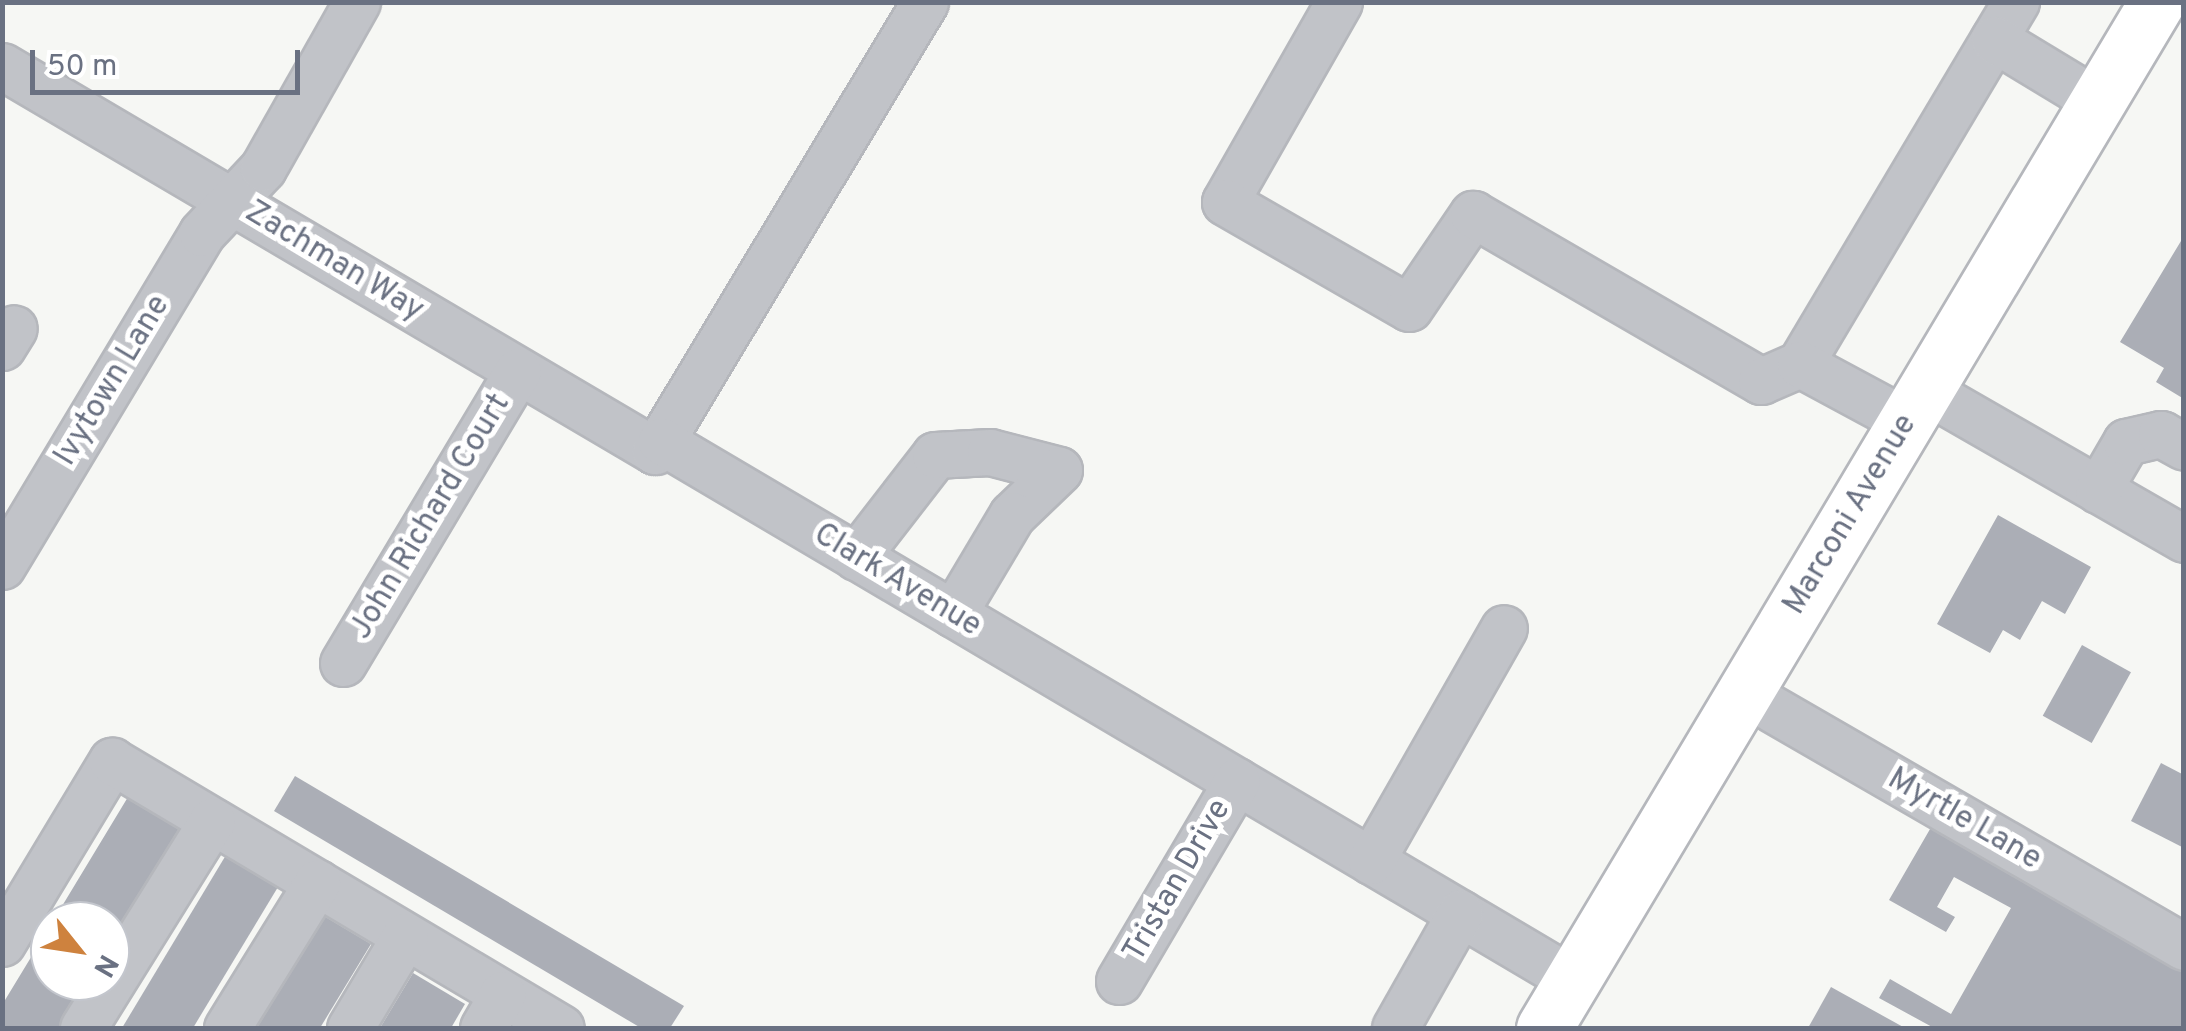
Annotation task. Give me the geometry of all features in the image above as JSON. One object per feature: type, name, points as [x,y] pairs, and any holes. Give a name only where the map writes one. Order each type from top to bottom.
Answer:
[{"type":"main road","name":"Marconi Avenue","points":[[1554,1015],[2158,2]]},
{"type":"street","name":"Ivytown Lane","points":[[2,566],[202,233],[264,168],[358,2]]},
{"type":"street","points":[[661,441],[925,2]]},
{"type":"street","points":[[1340,2],[1225,202],[1408,308],[1473,214],[1761,381],[1800,364],[2005,21],[2098,102]]},
{"type":"street","name":"Zachman Way","points":[[2,66],[655,452],[661,441]]},
{"type":"street","points":[[1800,364],[1916,406],[2098,490],[2184,539]]},
{"type":"street","name":"John Richard Court","points":[[343,663],[518,371]]},
{"type":"street","points":[[2098,490],[2126,442],[2161,434],[2184,448]]},
{"type":"street","name":"Clark Avenue","points":[[661,441],[1460,913],[1554,1015]]},
{"type":"street","points":[[856,557],[935,455],[990,452],[1058,470],[1012,515],[953,614]]},
{"type":"street","points":[[1371,860],[1504,628]]},
{"type":"street","name":"Myrtle Lane","points":[[1745,693],[2184,947]]},
{"type":"street","points":[[2,943],[112,762],[405,936],[493,1011],[561,1028]]},
{"type":"street","name":"Tristan Drive","points":[[1120,981],[1237,781]]},
{"type":"street","points":[[83,1028],[212,821]]},
{"type":"street","points":[[227,1028],[317,883]]},
{"type":"street","points":[[1396,1028],[1460,913]]},
{"type":"street","points":[[350,1028],[405,936]]},
{"type":"building","points":[[2184,236],[2184,399],[2156,382],[2164,368],[2120,342]]},
{"type":"building","points":[[1998,515],[2091,567],[2065,614],[2042,601],[2020,640],[2003,630],[1990,653],[1937,624]]},
{"type":"building","points":[[2082,645],[2131,672],[2092,743],[2043,716]]},
{"type":"building","points":[[2161,763],[2184,775],[2184,848],[2131,821]]},
{"type":"building","points":[[295,776],[684,1006],[670,1028],[641,1028],[274,811]]},
{"type":"building","points":[[128,797],[180,828],[130,911],[130,901],[65,901]]},
{"type":"building","points":[[1937,817],[1977,839],[1970,851],[2184,971],[2184,1028],[1934,1028],[1879,998],[1890,979],[1951,1014],[2011,908],[1954,877],[1937,907],[1955,917],[1946,932],[1889,900]]},
{"type":"building","points":[[226,855],[278,887],[193,1028],[122,1028]]},
{"type":"building","points":[[319,913],[371,944],[320,1028],[249,1028]]},
{"type":"building","points":[[30,959],[30,1001],[76,1001],[59,1028],[2,1028],[2,1005]]},
{"type":"building","points":[[413,973],[465,1004],[451,1028],[380,1028]]},
{"type":"building","points":[[1831,987],[1905,1028],[1808,1028]]}]
